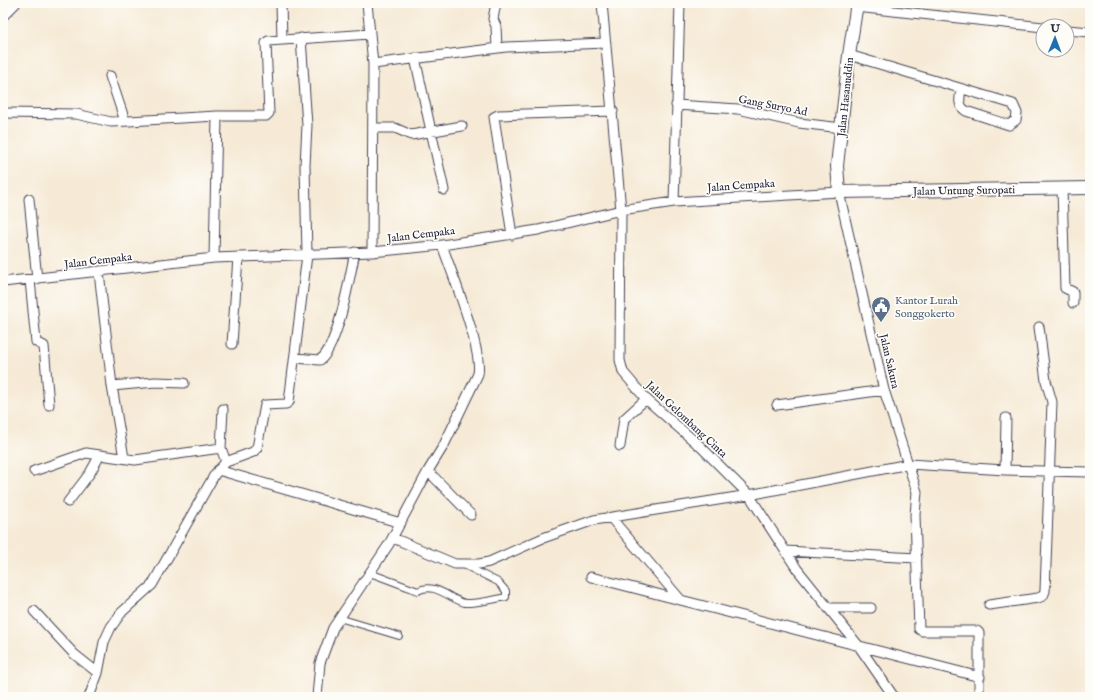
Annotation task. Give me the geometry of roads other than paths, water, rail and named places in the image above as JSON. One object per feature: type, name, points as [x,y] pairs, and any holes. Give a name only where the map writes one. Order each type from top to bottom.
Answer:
[{"type":"main road","name":"Jalan Hasanuddin","points":[[839,192],[837,166],[856,5]]},
{"type":"main road","name":"Jalan Untung Suropati","points":[[839,192],[1090,188]]},
{"type":"street","points":[[3,16],[16,3]]},
{"type":"street","points":[[281,3],[282,39]]},
{"type":"street","points":[[367,3],[373,64],[372,252]]},
{"type":"street","points":[[496,3],[493,19],[496,26],[497,48]]},
{"type":"street","name":"Jalan Gelombang Cinta","points":[[602,3],[621,210],[620,360],[623,372],[646,399],[701,448],[749,495],[785,550],[828,608],[858,645],[894,697]]},
{"type":"street","points":[[674,202],[680,3]]},
{"type":"street","points":[[856,5],[1035,26]]},
{"type":"street","points":[[1075,31],[1090,32]]},
{"type":"street","points":[[3,113],[76,114],[103,121],[125,122],[217,116],[268,115],[266,44],[270,39],[370,34]]},
{"type":"street","points":[[89,697],[98,672],[104,642],[110,627],[122,612],[152,585],[218,470],[226,462],[253,452],[257,448],[264,405],[286,404],[289,402],[307,255],[305,165],[307,124],[301,38]]},
{"type":"street","points":[[373,64],[497,48],[606,43]]},
{"type":"street","points":[[849,55],[1014,104],[1017,113],[1016,120],[1009,125],[966,111],[961,108],[959,102],[961,89]]},
{"type":"street","points":[[415,58],[444,190]]},
{"type":"street","points":[[110,76],[125,122]]},
{"type":"street","name":"Gang Suryo Ad","points":[[676,105],[738,109],[800,123],[842,128]]},
{"type":"street","points":[[512,235],[494,117],[498,115],[613,111]]},
{"type":"street","points":[[214,258],[217,116]]},
{"type":"street","points":[[373,128],[395,128],[411,134],[432,132],[462,126]]},
{"type":"street","points":[[1062,189],[1065,288],[1073,292],[1073,303]]},
{"type":"street","name":"Jalan Cempaka","points":[[3,282],[214,258],[372,252],[442,245],[512,235],[567,224],[621,210],[674,202],[839,192]]},
{"type":"street","name":"Jalan Sakura","points":[[839,192],[884,390],[918,492],[915,515],[919,629],[922,632],[978,632],[980,635],[980,677]]},
{"type":"street","points":[[29,199],[36,342],[44,346],[49,405]]},
{"type":"street","points":[[317,697],[320,664],[333,628],[393,538],[428,471],[444,445],[476,381],[480,369],[467,318],[442,245]]},
{"type":"street","points":[[295,358],[320,360],[325,354],[340,319],[355,252]]},
{"type":"street","points":[[232,344],[238,257]]},
{"type":"street","points":[[99,272],[112,386],[124,458]]},
{"type":"street","points":[[989,605],[1038,598],[1045,594],[1052,398],[1046,384],[1039,327]]},
{"type":"street","points":[[112,386],[155,382],[184,382]]},
{"type":"street","points":[[777,405],[884,390]]},
{"type":"street","points":[[620,446],[624,419],[646,399]]},
{"type":"street","points":[[223,409],[221,448],[226,462]]},
{"type":"street","points":[[1006,418],[1006,470]]},
{"type":"street","points":[[34,470],[80,454],[135,460],[221,448]]},
{"type":"street","points":[[68,502],[90,473],[100,455]]},
{"type":"street","points":[[466,566],[489,562],[543,538],[582,523],[749,495],[909,464],[1006,470],[1090,472]]},
{"type":"street","points":[[218,470],[401,523]]},
{"type":"street","points":[[428,471],[471,516]]},
{"type":"street","points":[[611,518],[680,599]]},
{"type":"street","points":[[370,573],[418,591],[421,589],[443,591],[465,603],[506,597],[506,590],[498,582],[466,566],[455,564],[393,538]]},
{"type":"street","points":[[785,550],[917,558]]},
{"type":"street","points":[[590,577],[980,677],[979,697]]},
{"type":"street","points":[[828,608],[871,608]]},
{"type":"street","points":[[34,611],[74,654],[98,672]]},
{"type":"street","points":[[339,618],[399,636]]},
{"type":"place","name":"Kantor Lurah Songgokerto","points":[[881,323]]}]
